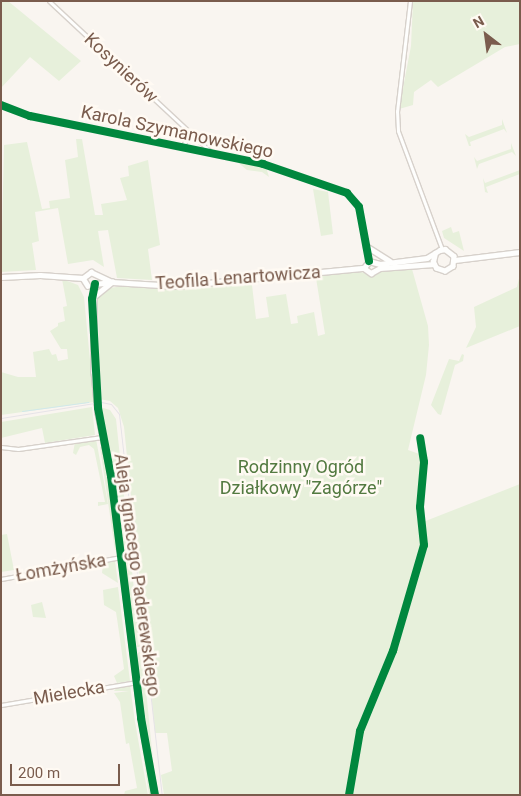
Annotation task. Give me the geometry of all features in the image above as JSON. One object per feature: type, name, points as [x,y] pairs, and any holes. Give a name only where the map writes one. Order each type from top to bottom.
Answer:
[{"type":"street","name":"Kosynierów","points":[[49,1],[214,155]]},
{"type":"street","points":[[410,1],[397,111],[398,131],[442,249]]},
{"type":"street","name":"Karola Szymanowskiego","points":[[1,105],[30,116],[263,164],[350,194],[359,207],[369,261]]},
{"type":"street","points":[[182,148],[189,133]]},
{"type":"street","points":[[366,246],[391,262]]},
{"type":"street","points":[[375,266],[435,254],[442,249]]},
{"type":"street","points":[[364,268],[369,261],[375,266],[434,264],[446,271],[453,266],[455,260],[451,252],[442,249]]},
{"type":"street","points":[[455,260],[520,252]]},
{"type":"street","points":[[434,264],[435,254]]},
{"type":"street","name":"Teofila Lenartowicza","points":[[92,285],[112,282],[152,286],[191,285],[364,268],[369,273],[375,266]]},
{"type":"street","points":[[1,277],[40,275],[83,278],[89,272],[97,276],[92,285]]},
{"type":"street","name":"Teofila Lenartowicza","points":[[97,276],[112,282]]},
{"type":"street","name":"Aleja Ignacego Paderewskiego","points":[[83,278],[92,285],[94,372],[102,437],[111,476],[137,682],[155,795]]},
{"type":"street","points":[[92,299],[99,289],[112,282]]},
{"type":"street","points":[[1,447],[18,450],[102,437]]},
{"type":"street","name":"Łomżyńska","points":[[1,579],[121,557]]},
{"type":"street","name":"Mielecka","points":[[1,705],[137,682]]},
{"type":"green space","points":[[1,1],[8,1],[81,61],[59,81],[30,57],[1,88]]},
{"type":"green space","points":[[413,1],[520,1],[520,44],[505,47],[438,87],[431,80],[414,92],[413,105],[399,109],[411,46]]},
{"type":"green space","points":[[502,119],[507,133],[504,129],[470,142],[471,146],[469,146],[465,134],[469,137],[502,125]]},
{"type":"green space","points":[[76,139],[82,139],[95,215],[103,215],[101,204],[127,200],[120,178],[129,176],[128,166],[148,160],[160,245],[148,249],[152,280],[117,278],[108,230],[98,231],[104,267],[93,260],[68,264],[58,208],[35,212],[39,241],[32,243],[36,270],[1,272],[4,145],[27,142],[42,209],[50,208],[49,201],[70,198],[65,160],[78,157]]},
{"type":"green space","points":[[511,143],[516,156],[512,152],[479,164],[477,169],[474,157],[477,161],[511,149]]},
{"type":"green space","points":[[236,161],[266,167],[269,177],[262,172],[247,170]]},
{"type":"green space","points":[[520,170],[520,174],[486,187],[488,193],[485,192],[483,178],[485,183]]},
{"type":"green space","points":[[313,189],[328,192],[333,234],[321,236]]},
{"type":"green space","points":[[451,227],[453,233],[459,231],[464,251],[444,238],[442,231]]},
{"type":"green space","name":"Rodzinny Ogród Działkowy \"Zagórze\"","points":[[412,269],[428,326],[429,345],[426,375],[408,450],[428,457],[422,490],[423,522],[520,484],[520,795],[164,795],[161,775],[172,771],[167,733],[155,733],[124,427],[118,408],[110,401],[99,399],[98,293],[103,289],[123,286],[154,289],[252,285],[256,319],[269,317],[266,297],[286,294],[291,324],[298,323],[297,316],[314,312],[318,336],[325,334],[316,278],[322,274],[361,272],[370,275],[377,270]]},
{"type":"green space","points":[[520,274],[520,326],[466,348],[476,327],[474,307],[517,287]]},
{"type":"green space","points":[[62,279],[78,285],[84,297],[94,402],[1,415],[1,372],[18,377],[36,377],[33,352],[49,349],[52,355],[56,354],[58,361],[68,359],[67,349],[61,349],[50,331],[58,326],[58,323],[65,321],[63,307],[67,306]]},
{"type":"green space","points":[[462,354],[464,355],[463,361],[455,365],[441,415],[438,414],[431,405],[449,359],[459,361]]},
{"type":"green space","points":[[92,407],[95,435],[45,443],[42,428],[1,438],[1,422]]},
{"type":"green space","points":[[100,407],[110,410],[116,419],[140,647],[137,647],[131,613],[113,474]]},
{"type":"green space","points":[[96,439],[108,504],[98,506],[98,502],[105,502],[94,449],[89,445],[80,447],[76,455],[73,453],[75,442]]},
{"type":"green space","points":[[103,446],[119,550],[115,550],[100,447]]},
{"type":"green space","points":[[7,534],[14,570],[1,572],[1,535]]},
{"type":"green space","points":[[115,561],[118,583],[102,573],[103,563]]},
{"type":"green space","points":[[118,587],[130,681],[117,683],[114,676],[124,669],[116,612],[104,605],[103,590]]},
{"type":"green space","points":[[42,602],[46,618],[33,617],[31,605]]},
{"type":"green space","points":[[142,650],[154,765],[151,761],[137,672],[138,653]]},
{"type":"green space","points":[[130,685],[148,795],[124,795],[125,791],[137,788],[129,743],[126,744],[120,702],[114,693],[129,691],[114,691],[117,687]]},
{"type":"green space","points":[[133,686],[135,689],[153,795],[149,795]]},
{"type":"waterway","points":[[22,411],[88,402]]},
{"type":"tram line","points":[[1,418],[101,402],[111,404],[119,414],[162,795]]},
{"type":"cycle path","points":[[1,105],[30,116],[263,164],[347,193],[359,207],[369,261]]},
{"type":"cycle path","points":[[95,284],[92,299],[98,408],[111,476],[141,718],[155,795]]},
{"type":"cycle path","points":[[349,795],[360,731],[393,651],[424,545],[420,507],[424,462],[420,438]]}]
